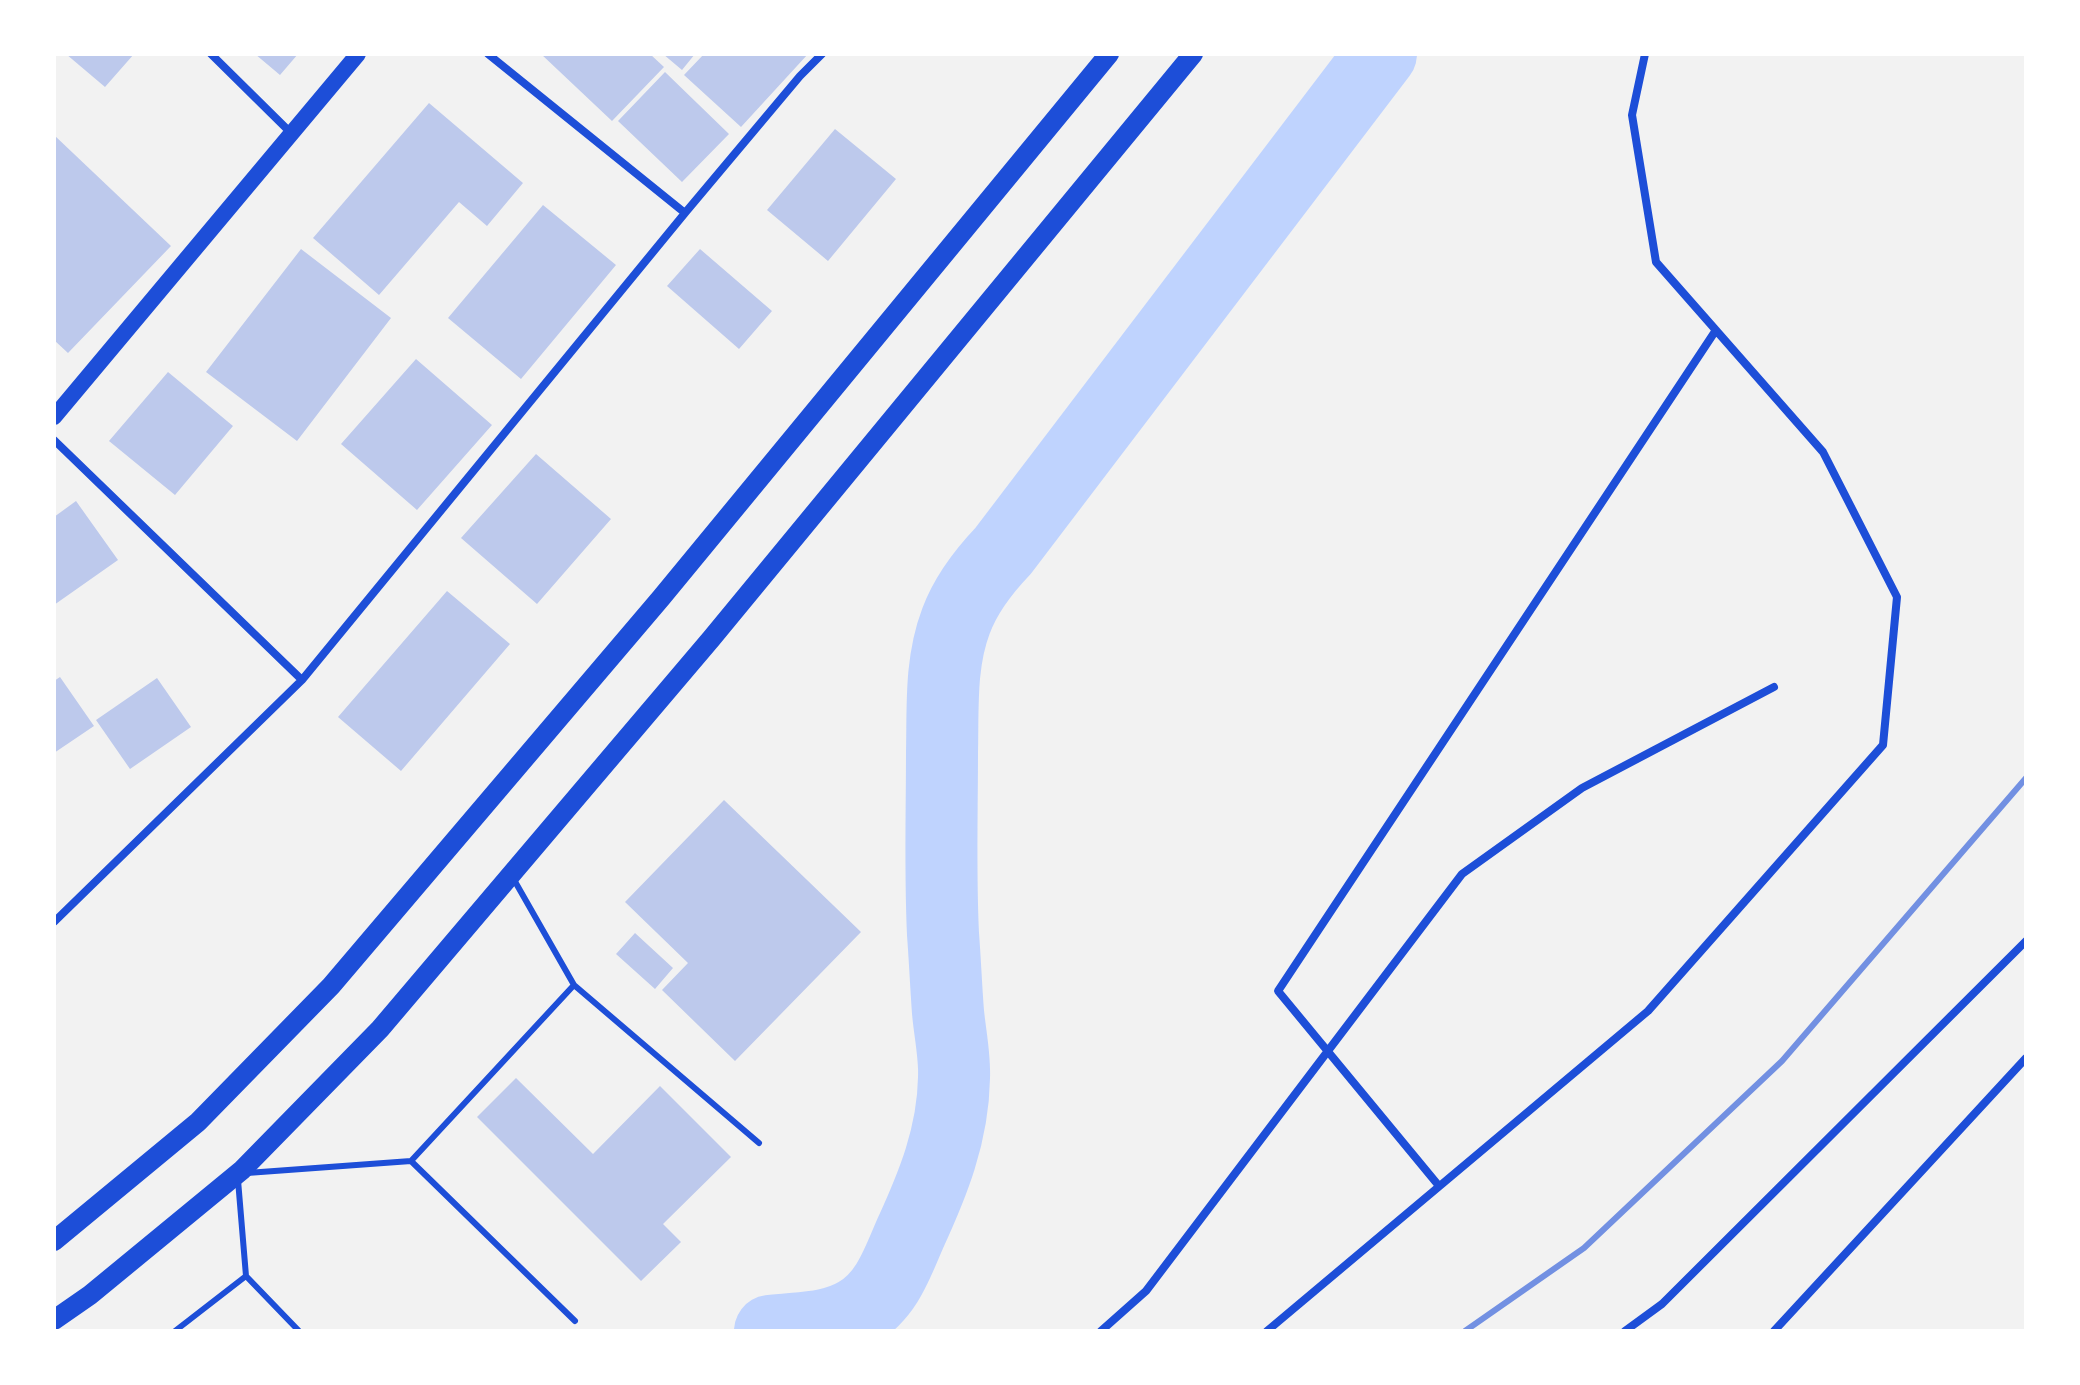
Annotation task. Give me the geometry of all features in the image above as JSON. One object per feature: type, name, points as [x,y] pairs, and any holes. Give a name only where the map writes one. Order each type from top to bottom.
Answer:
[{"type":"main road","points":[[54,417],[358,54]]},
{"type":"main road","points":[[54,1241],[198,1122],[331,986],[661,598],[1109,54]]},
{"type":"main road","points":[[54,1320],[90,1295],[237,1174],[380,1029],[711,639],[1193,54]]},
{"type":"street","points":[[211,54],[292,133]]},
{"type":"street","points":[[488,54],[685,213]]},
{"type":"street","points":[[54,922],[302,680],[685,213],[822,54]]},
{"type":"street","points":[[1267,1331],[1648,1011],[1883,745],[1897,597],[1823,452],[1656,262],[1632,115],[1645,54]]},
{"type":"street","points":[[1439,1186],[1278,991],[1716,330]]},
{"type":"street","points":[[54,440],[302,680]]},
{"type":"street","points":[[1101,1331],[1146,1291],[1462,874],[1582,788],[1774,687]]},
{"type":"street","points":[[1625,1331],[1662,1304],[2026,941]]},
{"type":"street","points":[[1774,1331],[2026,1058]]},
{"type":"lane","points":[[511,875],[574,985],[759,1143]]},
{"type":"lane","points":[[299,1331],[246,1276],[237,1174],[411,1161],[574,985]]},
{"type":"lane","points":[[411,1161],[575,1321]]},
{"type":"lane","points":[[175,1331],[246,1276]]},
{"type":"building","points":[[66,54],[134,54],[105,87]]},
{"type":"building","points":[[255,54],[298,54],[280,75]]},
{"type":"building","points":[[541,54],[650,54],[664,67],[612,121]]},
{"type":"building","points":[[663,54],[695,54],[682,70]]},
{"type":"building","points":[[704,54],[808,54],[741,127],[684,75]]},
{"type":"building","points":[[665,72],[729,134],[682,182],[618,121]]},
{"type":"building","points":[[429,103],[523,183],[487,226],[459,202],[379,295],[313,238]]},
{"type":"building","points":[[835,129],[896,179],[828,261],[767,210]]},
{"type":"building","points":[[54,135],[171,246],[68,353],[54,340]]},
{"type":"building","points":[[543,205],[616,265],[521,379],[448,318]]},
{"type":"building","points":[[301,249],[391,318],[297,441],[206,372]]},
{"type":"building","points":[[700,249],[772,311],[739,349],[667,286]]},
{"type":"building","points":[[416,359],[492,425],[417,510],[341,444]]},
{"type":"building","points":[[168,372],[233,426],[175,495],[109,441]]},
{"type":"building","points":[[536,454],[611,519],[537,604],[461,538]]},
{"type":"building","points":[[76,501],[118,560],[54,605],[54,517]]},
{"type":"building","points":[[447,591],[510,644],[401,771],[338,717]]},
{"type":"building","points":[[60,677],[94,726],[54,753],[54,681]]},
{"type":"building","points":[[157,678],[191,727],[130,769],[96,720]]},
{"type":"building","points":[[724,800],[861,932],[735,1061],[662,990],[688,963],[625,902]]},
{"type":"building","points":[[635,933],[673,968],[655,989],[616,954]]},
{"type":"building","points":[[516,1078],[593,1154],[660,1086],[731,1157],[663,1224],[681,1242],[641,1281],[477,1117]]},
{"type":"waterway","points":[[770,1331],[836,1322],[857,1313],[876,1297],[890,1278],[900,1256],[934,1178],[946,1139],[954,1070],[942,911],[943,702],[947,653],[960,611],[982,575],[1381,54]]},
{"type":"railway","points":[[1465,1331],[1584,1248],[1782,1061],[2026,778]]}]
